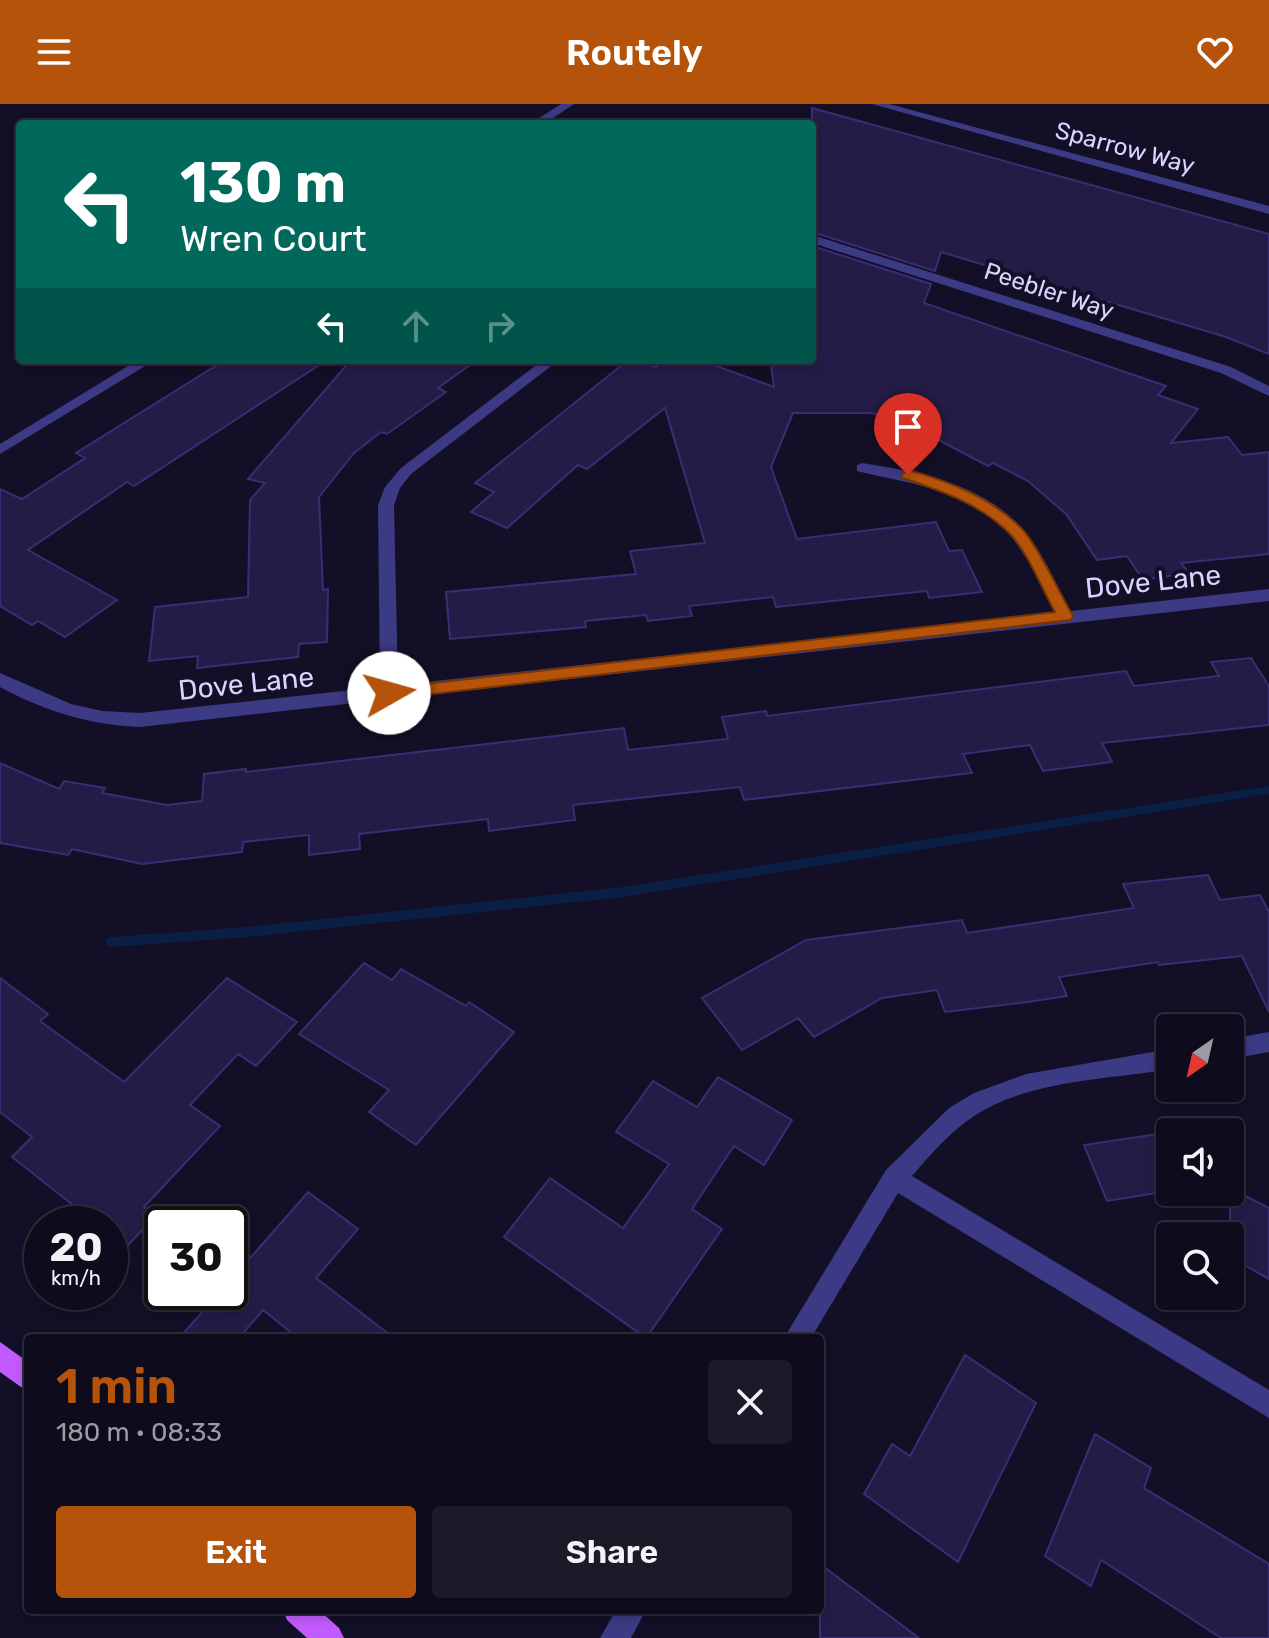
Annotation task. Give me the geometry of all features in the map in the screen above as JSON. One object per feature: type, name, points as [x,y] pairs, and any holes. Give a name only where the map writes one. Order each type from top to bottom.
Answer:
[{"type":"main road","points":[[0,1355],[24,1376]]},
{"type":"main road","points":[[302,1614],[329,1638]]},
{"type":"street","points":[[543,120],[569,104]]},
{"type":"street","name":"Sparrow Way","points":[[877,104],[1269,210]]},
{"type":"street","name":"Peebler Way","points":[[816,240],[1226,370],[1269,392]]},
{"type":"street","points":[[0,450],[141,364]]},
{"type":"street","points":[[389,693],[386,505],[393,487],[406,471],[547,364]]},
{"type":"street","points":[[862,468],[908,475],[951,489],[987,508],[1018,534],[1065,616]]},
{"type":"street","name":"Dove Lane","points":[[0,679],[58,709],[110,720],[140,720],[1269,595]]},
{"type":"street","points":[[1244,1046],[1269,1042]]},
{"type":"street","points":[[799,1334],[894,1178],[946,1123],[980,1100],[1022,1085],[1156,1061]]},
{"type":"street","points":[[894,1178],[1269,1405]]},
{"type":"street","points":[[615,1638],[630,1614]]},
{"type":"building","points":[[812,108],[1269,234],[1269,354],[1226,337],[941,252],[935,271],[816,233],[816,120],[812,120]]},
{"type":"building","points":[[816,247],[931,284],[924,303],[1166,386],[1158,395],[1198,409],[1171,443],[1228,437],[1242,455],[1269,452],[1269,554],[1181,563],[1189,573],[1143,580],[1127,556],[1097,560],[1066,514],[1028,481],[993,463],[988,466],[916,428],[871,413],[793,413],[771,467],[797,539],[936,522],[949,551],[962,550],[982,592],[929,598],[927,591],[776,607],[773,597],[689,606],[692,616],[648,621],[646,615],[585,621],[586,627],[450,639],[446,592],[636,574],[630,551],[705,543],[665,408],[587,469],[578,465],[507,528],[471,512],[494,492],[475,483],[623,364],[656,367],[659,364],[711,364],[774,387],[771,364],[816,364]]},
{"type":"building","points":[[219,364],[321,364],[134,486],[127,482],[28,550],[117,600],[65,637],[38,621],[32,625],[0,606],[0,489],[22,499],[85,458],[76,453]]},
{"type":"building","points":[[348,364],[471,364],[438,388],[446,392],[387,434],[381,432],[354,453],[319,497],[323,590],[328,589],[327,642],[299,644],[298,657],[197,668],[198,656],[149,661],[155,607],[248,597],[250,500],[265,483],[248,479]]},
{"type":"building","points":[[1251,658],[1269,686],[1269,725],[1102,743],[1112,762],[1043,771],[1030,745],[963,754],[972,773],[744,800],[740,787],[573,805],[575,820],[489,831],[488,819],[359,834],[360,849],[309,855],[309,835],[243,842],[242,852],[142,864],[72,849],[68,855],[0,843],[0,763],[59,789],[64,781],[105,788],[102,793],[167,805],[202,801],[204,774],[246,769],[246,772],[624,728],[628,750],[728,739],[722,717],[766,711],[767,716],[1126,671],[1134,686],[1219,676],[1211,662]]},
{"type":"building","points":[[1208,875],[1220,900],[1260,895],[1269,912],[1269,1012],[1242,956],[1159,965],[1158,962],[1059,977],[1067,996],[945,1012],[937,990],[882,998],[814,1037],[798,1018],[742,1050],[702,998],[806,940],[962,920],[967,933],[1134,908],[1123,884]]},
{"type":"building","points":[[364,963],[392,980],[401,969],[466,1006],[469,1002],[514,1032],[416,1145],[369,1112],[389,1090],[299,1034]]},
{"type":"building","points":[[0,978],[48,1014],[40,1021],[124,1082],[227,978],[297,1022],[256,1066],[238,1054],[190,1105],[220,1126],[144,1206],[144,1228],[128,1245],[128,1206],[74,1206],[12,1157],[32,1137],[0,1112]]},
{"type":"building","points":[[718,1077],[792,1120],[764,1165],[734,1146],[692,1209],[722,1229],[649,1334],[640,1334],[504,1237],[550,1178],[623,1228],[669,1164],[616,1132],[653,1081],[697,1107]]},
{"type":"building","points":[[1156,1134],[1156,1193],[1107,1201],[1084,1145]]},
{"type":"building","points":[[308,1192],[358,1229],[316,1278],[389,1334],[293,1334],[263,1310],[242,1334],[183,1334],[204,1310],[248,1310],[248,1260]]},
{"type":"building","points":[[1244,1195],[1269,1208],[1269,1279],[1244,1265],[1244,1222],[1230,1222],[1230,1206],[1244,1206]]},
{"type":"building","points":[[965,1355],[1036,1403],[958,1562],[864,1494],[892,1444],[910,1456]]},
{"type":"building","points":[[1095,1434],[1151,1468],[1144,1488],[1269,1564],[1269,1638],[1221,1638],[1101,1560],[1091,1586],[1045,1556]]},
{"type":"building","points":[[824,1567],[919,1638],[820,1638],[820,1614],[824,1614]]},
{"type":"waterway","points":[[112,942],[258,931],[623,892],[1269,790]]},
{"type":"route","points":[[389,693],[1065,616],[1018,534],[987,508],[951,489],[908,475]]}]
